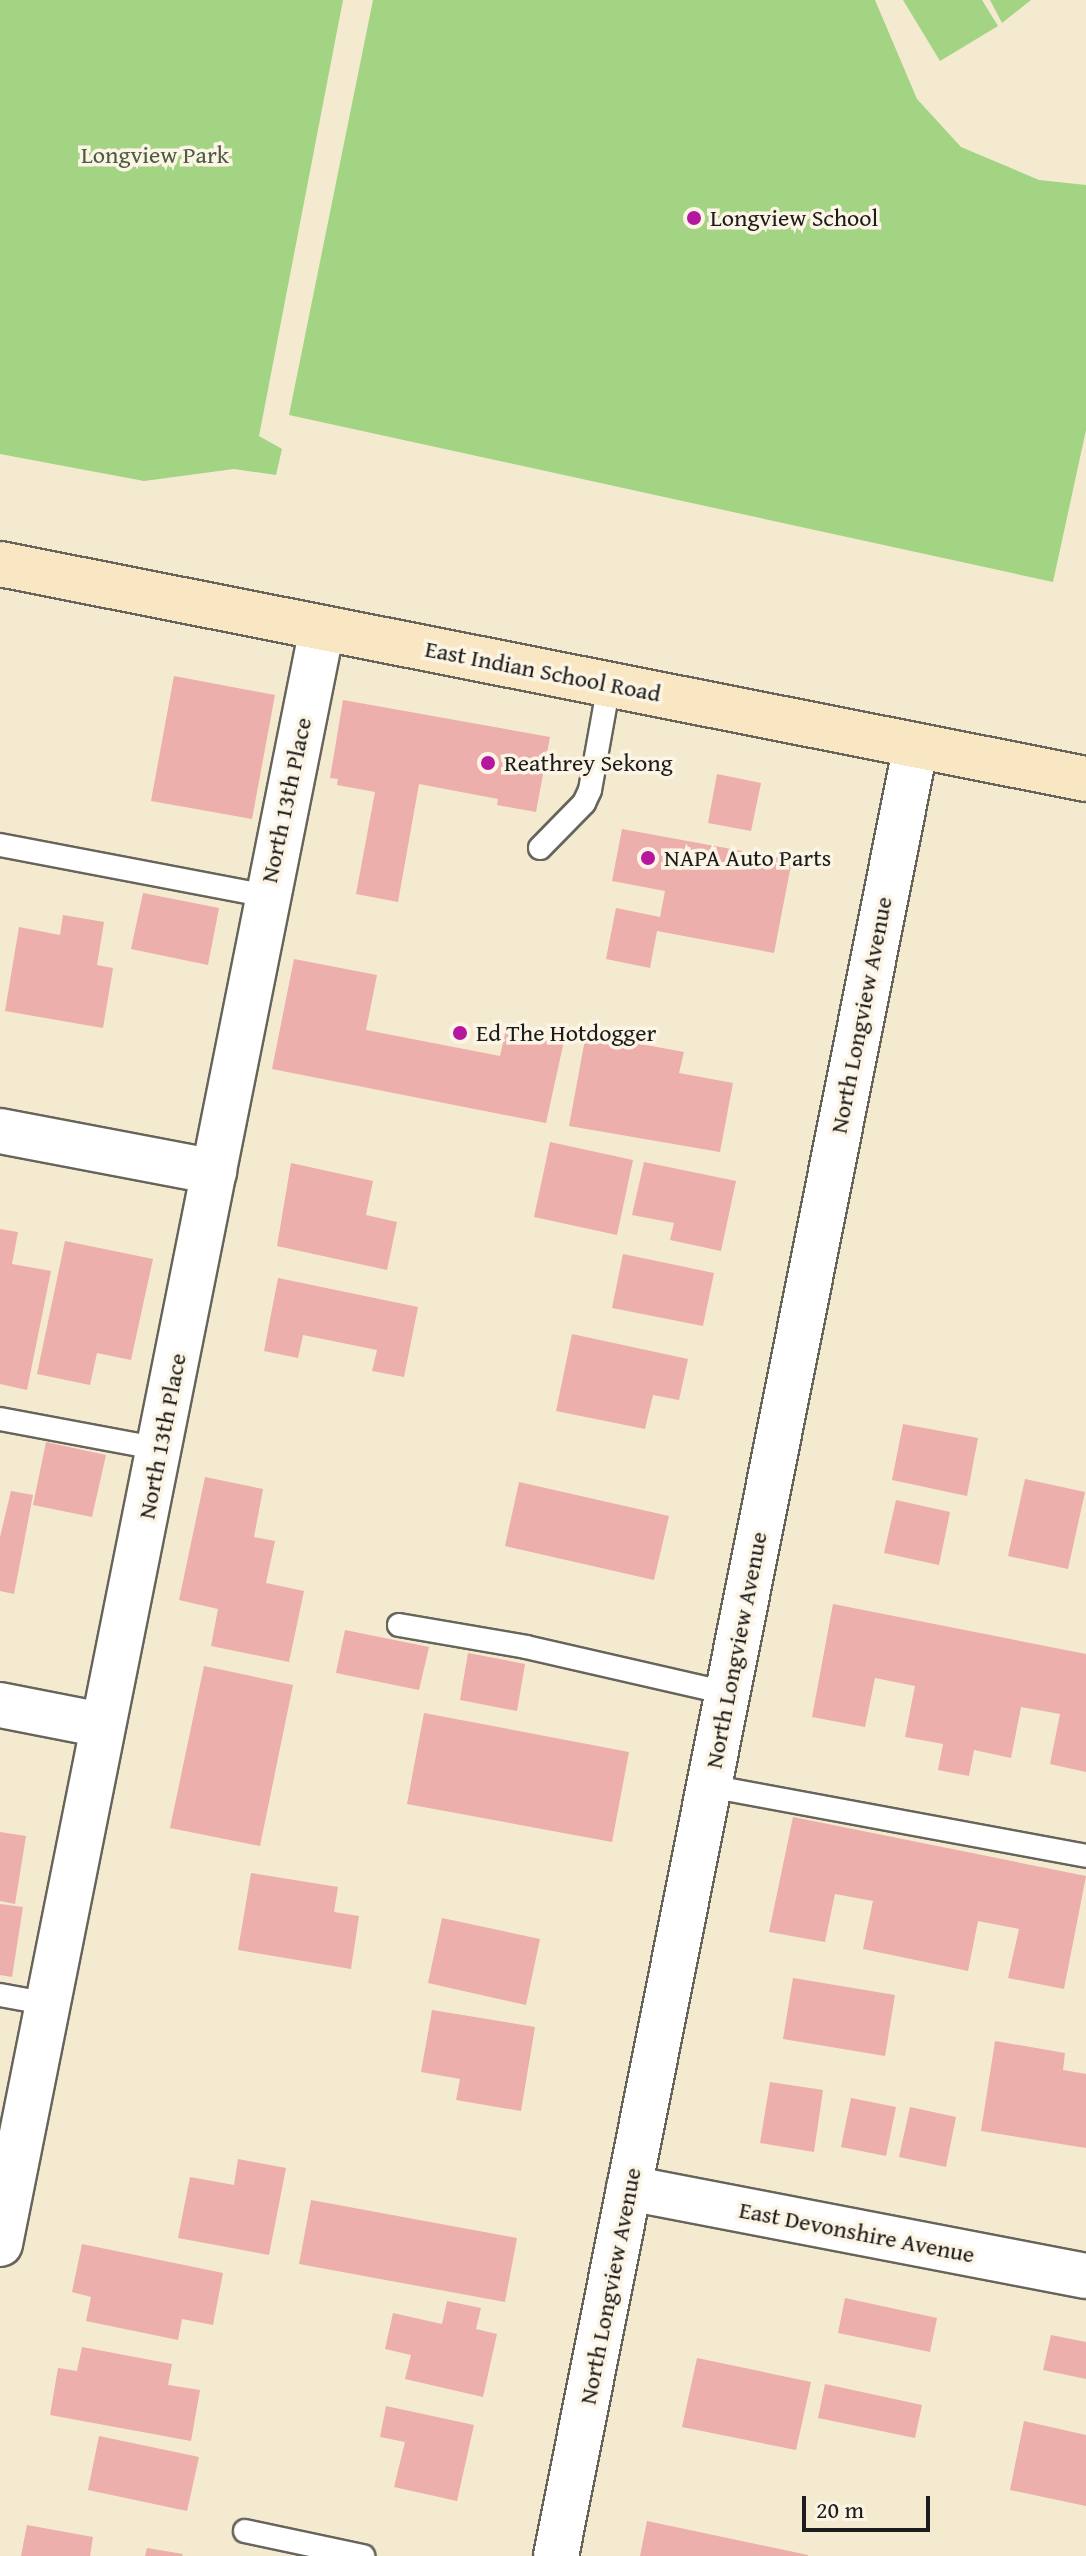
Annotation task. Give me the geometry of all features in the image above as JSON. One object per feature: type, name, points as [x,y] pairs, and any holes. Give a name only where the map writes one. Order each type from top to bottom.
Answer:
[{"type":"main road","name":"East Indian School Road","points":[[0,564],[1086,779]]},
{"type":"street","name":"North 13th Place","points":[[0,2244],[322,628]]},
{"type":"street","name":"North Longview Avenue","points":[[556,2556],[916,745]]},
{"type":"street","points":[[0,1131],[214,1172]]},
{"type":"street","points":[[0,1705],[102,1725]]},
{"type":"street","name":"East Devonshire Avenue","points":[[629,2188],[1086,2276]]},
{"type":"lane","points":[[540,848],[573,817],[590,790],[609,684]]},
{"type":"lane","points":[[0,845],[267,896]]},
{"type":"lane","points":[[0,1419],[160,1449]]},
{"type":"lane","points":[[399,1625],[526,1647],[727,1693]]},
{"type":"lane","points":[[709,1786],[1086,1856]]},
{"type":"lane","points":[[0,1995],[49,2004]]},
{"type":"lane","points":[[245,2531],[363,2556]]},
{"type":"green space","name":"Longview Park","points":[[0,0],[343,0],[259,436],[282,449],[276,475],[234,469],[144,481],[0,454]]},
{"type":"green space","name":"Longview School","points":[[373,0],[875,0],[917,99],[961,147],[1039,180],[1086,185],[1086,430],[1053,582],[289,415]]},
{"type":"green space","points":[[903,0],[982,0],[998,26],[940,61]]},
{"type":"green space","points":[[990,0],[1031,0],[1002,23]]},
{"type":"building","points":[[174,676],[275,695],[252,819],[151,801]]},
{"type":"building","points":[[343,700],[550,737],[536,812],[497,805],[498,799],[419,784],[398,902],[356,894],[375,792],[337,785],[338,779],[330,778]]},
{"type":"building","points":[[717,774],[761,783],[751,831],[708,823]]},
{"type":"building","points":[[622,829],[792,860],[774,953],[657,931],[650,968],[606,959],[616,908],[660,917],[665,891],[612,881]]},
{"type":"building","points":[[143,893],[219,908],[208,965],[131,949]]},
{"type":"building","points":[[63,915],[104,922],[97,965],[113,968],[103,1028],[5,1011],[19,927],[60,935]]},
{"type":"building","points":[[294,959],[377,975],[366,1030],[500,1056],[506,1030],[564,1041],[546,1123],[272,1069]]},
{"type":"building","points":[[586,1034],[684,1052],[679,1073],[733,1083],[720,1152],[569,1126]]},
{"type":"building","points":[[550,1142],[633,1160],[617,1235],[534,1217]]},
{"type":"building","points":[[644,1162],[736,1181],[721,1251],[670,1240],[674,1223],[632,1215]]},
{"type":"building","points":[[291,1163],[373,1181],[366,1215],[397,1222],[387,1270],[277,1246]]},
{"type":"building","points":[[0,1229],[18,1232],[12,1264],[51,1271],[27,1390],[0,1384]]},
{"type":"building","points":[[65,1241],[153,1259],[131,1360],[97,1353],[90,1385],[37,1374]]},
{"type":"building","points":[[623,1254],[714,1273],[703,1326],[612,1308]]},
{"type":"building","points":[[278,1278],[418,1307],[404,1377],[372,1371],[377,1350],[303,1335],[298,1358],[264,1351]]},
{"type":"building","points":[[572,1334],[688,1359],[679,1400],[653,1395],[645,1429],[556,1411]]},
{"type":"building","points":[[903,1424],[978,1438],[967,1496],[892,1480]]},
{"type":"building","points":[[46,1442],[106,1455],[92,1517],[33,1505]]},
{"type":"building","points":[[205,1477],[263,1489],[254,1537],[275,1541],[266,1583],[304,1591],[289,1662],[211,1646],[218,1609],[179,1600]]},
{"type":"building","points":[[1025,1479],[1085,1492],[1068,1569],[1008,1556]]},
{"type":"building","points":[[519,1482],[669,1516],[654,1580],[505,1546]]},
{"type":"building","points":[[11,1491],[33,1495],[14,1594],[0,1591],[0,1537]]},
{"type":"building","points":[[896,1500],[950,1512],[939,1565],[884,1553]]},
{"type":"building","points":[[833,1604],[1086,1654],[1086,1772],[1050,1764],[1060,1714],[1021,1707],[1011,1758],[974,1750],[969,1776],[938,1770],[943,1744],[905,1737],[915,1686],[875,1678],[865,1727],[812,1717]]},
{"type":"building","points":[[345,1630],[429,1647],[419,1690],[336,1673]]},
{"type":"building","points":[[468,1653],[525,1664],[517,1711],[460,1700]]},
{"type":"building","points":[[204,1666],[293,1685],[260,1846],[170,1828]]},
{"type":"building","points":[[424,1713],[629,1752],[612,1842],[407,1804]]},
{"type":"building","points":[[793,1817],[1086,1876],[1064,1989],[1008,1978],[1019,1929],[978,1921],[968,1971],[863,1949],[873,1901],[835,1894],[825,1942],[769,1932]]},
{"type":"building","points":[[0,1832],[26,1836],[15,1904],[0,1901]]},
{"type":"building","points":[[251,1873],[338,1887],[334,1912],[359,1916],[351,1969],[238,1950]]},
{"type":"building","points":[[0,1904],[23,1907],[12,1977],[0,1975]]},
{"type":"building","points":[[442,1918],[540,1939],[526,2005],[428,1983]]},
{"type":"building","points":[[793,1978],[895,1995],[885,2056],[783,2039]]},
{"type":"building","points":[[432,2010],[535,2027],[521,2111],[456,2100],[460,2079],[421,2072]]},
{"type":"building","points":[[995,2041],[1065,2053],[1063,2070],[1086,2074],[1086,2148],[981,2131]]},
{"type":"building","points":[[770,2082],[823,2090],[814,2152],[760,2143]]},
{"type":"building","points":[[851,2098],[896,2107],[886,2156],[841,2147]]},
{"type":"building","points":[[910,2107],[956,2117],[946,2167],[899,2157]]},
{"type":"building","points":[[238,2159],[286,2168],[269,2255],[178,2238],[190,2177],[234,2185]]},
{"type":"building","points":[[311,2200],[517,2238],[505,2302],[299,2264]]},
{"type":"building","points":[[82,2244],[223,2273],[213,2325],[182,2319],[178,2340],[86,2321],[91,2297],[72,2292]]},
{"type":"building","points":[[845,2298],[937,2318],[930,2352],[838,2333]]},
{"type":"building","points":[[447,2301],[481,2308],[476,2329],[497,2334],[483,2397],[405,2379],[411,2355],[385,2349],[393,2313],[442,2324]]},
{"type":"building","points":[[1051,2335],[1086,2342],[1086,2379],[1043,2370]]},
{"type":"building","points":[[82,2347],[172,2364],[168,2385],[200,2390],[191,2441],[50,2415],[58,2368],[77,2371]]},
{"type":"building","points":[[697,2358],[811,2382],[796,2450],[682,2427]]},
{"type":"building","points":[[825,2384],[922,2405],[915,2438],[818,2418]]},
{"type":"building","points":[[386,2406],[474,2425],[457,2501],[394,2487],[405,2442],[380,2437]]},
{"type":"building","points":[[1024,2421],[1086,2435],[1086,2506],[1010,2490]]},
{"type":"building","points":[[99,2436],[199,2457],[187,2511],[88,2490]]},
{"type":"building","points":[[647,2521],[808,2555],[808,2556],[640,2556]]},
{"type":"building","points":[[27,2525],[93,2537],[90,2556],[21,2556]]},
{"type":"building","points":[[147,2548],[183,2554],[145,2556]]},
{"type":"place","name":"Longview School","points":[[694,218]]},
{"type":"place","name":"Reathrey Sekong","points":[[488,763]]},
{"type":"place","name":"NAPA Auto Parts","points":[[648,858]]},
{"type":"place","name":"Ed The Hotdogger","points":[[460,1033]]}]
